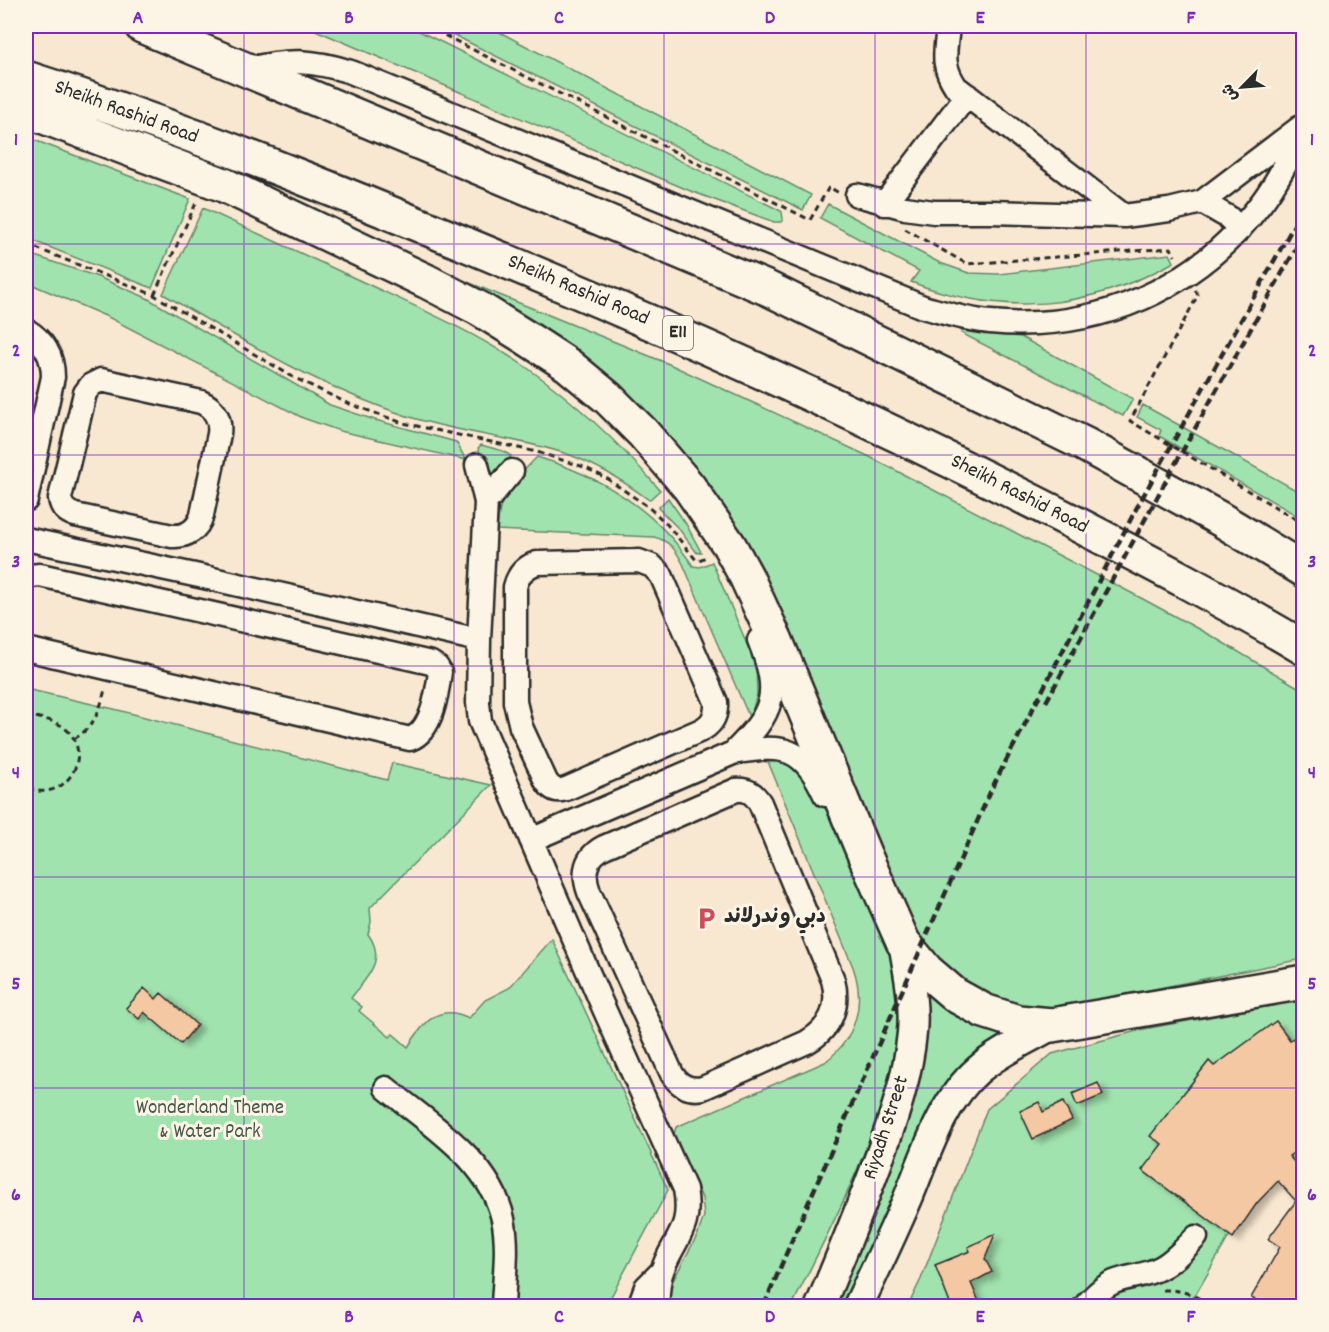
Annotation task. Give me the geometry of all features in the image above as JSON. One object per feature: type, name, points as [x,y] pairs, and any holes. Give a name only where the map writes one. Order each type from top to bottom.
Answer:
[{"type":"highway","points":[[142,26],[769,289],[1084,444],[1298,563]]},
{"type":"highway","name":"Sheikh Rashid Road","points":[[26,78],[99,101],[379,207],[768,373],[989,479],[1179,577],[1304,648]]},
{"type":"highway","points":[[26,111],[224,185],[426,281],[480,309],[525,337],[568,365],[608,398],[644,433],[689,487],[729,545],[776,641],[903,942],[927,971],[955,994],[984,1011],[1018,1022],[1052,1025],[1304,982]]},
{"type":"main road","name":"Riyadh Street","points":[[825,1294],[860,1212],[894,1116],[909,1059],[912,1002],[903,942]]},
{"type":"main road","name":"Riyadh Street","points":[[858,1306],[896,1226],[936,1131],[961,1089],[976,1071],[995,1057],[1052,1025]]},
{"type":"street","points":[[948,26],[945,63],[952,81],[1124,216]]},
{"type":"street","points":[[249,69],[274,62],[300,61],[326,64],[351,72],[923,307],[989,322],[1023,324],[1057,322],[1123,307],[1154,294],[1187,276],[1240,229],[1263,201],[1304,131]]},
{"type":"street","points":[[884,204],[967,95]]},
{"type":"street","points":[[853,196],[884,204],[934,212],[1124,216],[1168,210],[1202,202],[1304,125]]},
{"type":"street","points":[[1202,202],[1228,217],[1240,229]]},
{"type":"street","points":[[26,500],[53,377]]},
{"type":"street","points":[[101,380],[207,405],[216,414],[220,427],[202,515],[196,527],[185,535],[172,536],[75,515],[66,511],[60,498],[75,436],[85,393],[91,385],[101,380]]},
{"type":"street","points":[[42,428],[75,436]]},
{"type":"street","points":[[477,465],[486,502],[478,712],[601,1002],[685,1189],[687,1213],[684,1225],[661,1273],[657,1306]]},
{"type":"street","points":[[486,502],[512,471]]},
{"type":"street","points":[[26,539],[479,640]]},
{"type":"street","points":[[639,561],[652,566],[662,575],[716,702],[715,717],[711,723],[699,731],[561,790],[549,785],[532,751],[517,715],[513,689],[515,587],[520,574],[530,565],[544,562],[639,561]]},
{"type":"street","points":[[26,579],[40,575],[195,609],[434,665],[439,669],[440,675],[427,725],[417,736],[410,739],[26,650]]},
{"type":"street","points":[[733,753],[763,719],[771,690],[770,667],[752,617],[746,576]]},
{"type":"street","points":[[195,609],[204,577]]},
{"type":"street","points":[[531,840],[733,753],[771,748],[786,751],[801,759],[813,771],[844,832],[865,856]]},
{"type":"street","points":[[499,766],[532,751]]},
{"type":"street","points":[[736,790],[748,791],[760,803],[833,980],[835,1007],[828,1024],[807,1042],[703,1088],[691,1089],[675,1080],[632,988],[586,885],[587,862],[591,856],[604,847],[736,790]]},
{"type":"street","points":[[601,1002],[632,988]]},
{"type":"street","points":[[386,1088],[466,1154],[483,1173],[495,1195],[503,1219],[506,1244],[503,1306]]},
{"type":"street","points":[[1084,1306],[1103,1288],[1113,1283],[1149,1274],[1161,1268],[1172,1261],[1196,1237]]},
{"type":"street","points":[[639,1306],[646,1287],[661,1273]]},
{"type":"street","points":[[806,1306],[817,1291],[825,1294]]},
{"type":"path","points":[[426,26],[810,220],[829,187],[853,196]]},
{"type":"path","points":[[154,295],[198,199]]},
{"type":"path","points":[[898,225],[968,264],[1171,248],[1198,295],[1130,421],[1304,524]]},
{"type":"path","points":[[26,244],[154,295],[292,377],[346,403],[403,423],[544,454],[584,467],[606,478],[647,506],[665,522],[697,561],[712,554]]},
{"type":"path","points":[[74,739],[87,730],[97,718],[109,669]]},
{"type":"path","points":[[26,715],[55,722],[69,732],[74,739],[78,755],[74,772],[63,785],[47,791],[26,787]]},
{"type":"path","points":[[1157,1290],[1182,1292],[1196,1296],[1211,1306]]},
{"type":"green space","points":[[306,26],[409,26],[779,210],[782,212],[783,219],[781,222],[774,222],[688,190]]},
{"type":"green space","points":[[436,26],[488,26],[811,195],[803,210]]},
{"type":"green space","points":[[26,137],[190,199],[152,288],[26,238]]},
{"type":"green space","points":[[828,204],[940,263],[969,273],[999,274],[1170,254],[1174,262],[1142,278],[1077,299],[1012,304],[979,300],[945,293],[911,282],[919,271],[820,218]]},
{"type":"green space","points":[[203,208],[434,315],[508,355],[580,409],[629,456],[660,490],[649,500],[611,475],[570,455],[427,422],[374,404],[312,377],[163,294]]},
{"type":"green space","points":[[26,253],[98,277],[147,298],[330,405],[456,442],[466,460],[340,431],[303,418],[110,318],[26,282]]},
{"type":"green space","points":[[465,281],[669,364],[870,457],[1141,598],[1303,690],[1303,959],[1060,1008],[1027,1005],[995,997],[980,991],[952,973],[936,959],[916,933],[752,554],[712,488],[663,428],[611,379],[464,284]]},
{"type":"green space","points":[[962,331],[1021,337],[1133,399],[1123,416],[961,333]]},
{"type":"green space","points":[[1143,405],[1303,494],[1303,519],[1159,436],[1161,430],[1137,417]]},
{"type":"green space","points":[[481,445],[503,451],[511,456],[492,481],[478,448]]},
{"type":"green space","points":[[537,457],[583,474],[625,498],[662,528],[693,566],[700,567],[712,562],[756,665],[757,694],[750,719],[683,564],[675,550],[668,544],[654,537],[497,530],[498,517],[508,489]]},
{"type":"green space","points":[[668,498],[686,524],[701,552],[697,553],[679,529],[658,508]]},
{"type":"green space","name":"Wonderland Theme & Water Park","points":[[26,689],[114,709],[387,780],[392,763],[491,785],[370,908],[371,922],[368,934],[376,952],[375,960],[373,968],[351,998],[362,1007],[359,1011],[390,1037],[393,1034],[408,1047],[426,1023],[433,1018],[449,1013],[469,1018],[485,1000],[509,988],[552,939],[668,1190],[606,1306],[26,1306]]},
{"type":"green space","points":[[764,752],[788,761],[811,780],[874,912],[891,958],[897,1001],[895,1045],[885,1091],[870,1137],[832,1226],[792,1306],[667,1306],[668,1290],[698,1234],[704,1216],[702,1198],[674,1134],[676,1127],[825,1062],[844,1042],[856,1019],[858,994],[853,967]]},
{"type":"green space","points":[[926,992],[961,1018],[1005,1034],[981,1050],[845,1306],[836,1306],[867,1228],[920,1072],[926,1032]]},
{"type":"green space","points":[[1303,1000],[1303,1129],[1238,1221],[1189,1306],[908,1306],[921,1279],[987,1109],[1052,1054],[1144,1029]]},
{"type":"building","points":[[144,988],[156,999],[161,993],[197,1025],[181,1044],[144,1012],[139,1019],[126,1008]]},
{"type":"building","points":[[1276,1021],[1290,1040],[1304,1033],[1304,1145],[1289,1156],[1304,1173],[1304,1306],[1270,1306],[1251,1298],[1280,1247],[1268,1239],[1296,1201],[1278,1181],[1257,1203],[1233,1238],[1142,1170],[1162,1144],[1150,1136],[1209,1061],[1214,1066]]},
{"type":"building","points":[[1098,1083],[1103,1095],[1077,1106],[1072,1094]]},
{"type":"building","points":[[1039,1102],[1043,1112],[1063,1102],[1072,1120],[1033,1139],[1020,1111]]},
{"type":"building","points":[[995,1234],[985,1259],[992,1272],[971,1283],[981,1306],[951,1306],[935,1265],[970,1251],[968,1247]]},
{"type":"railway","points":[[764,1306],[992,788],[1136,509],[1304,207]]},
{"type":"railway","points":[[1046,702],[1174,466],[1304,234]]},
{"type":"place","name":"دبي وندرلاند","points":[[706,918]]}]
